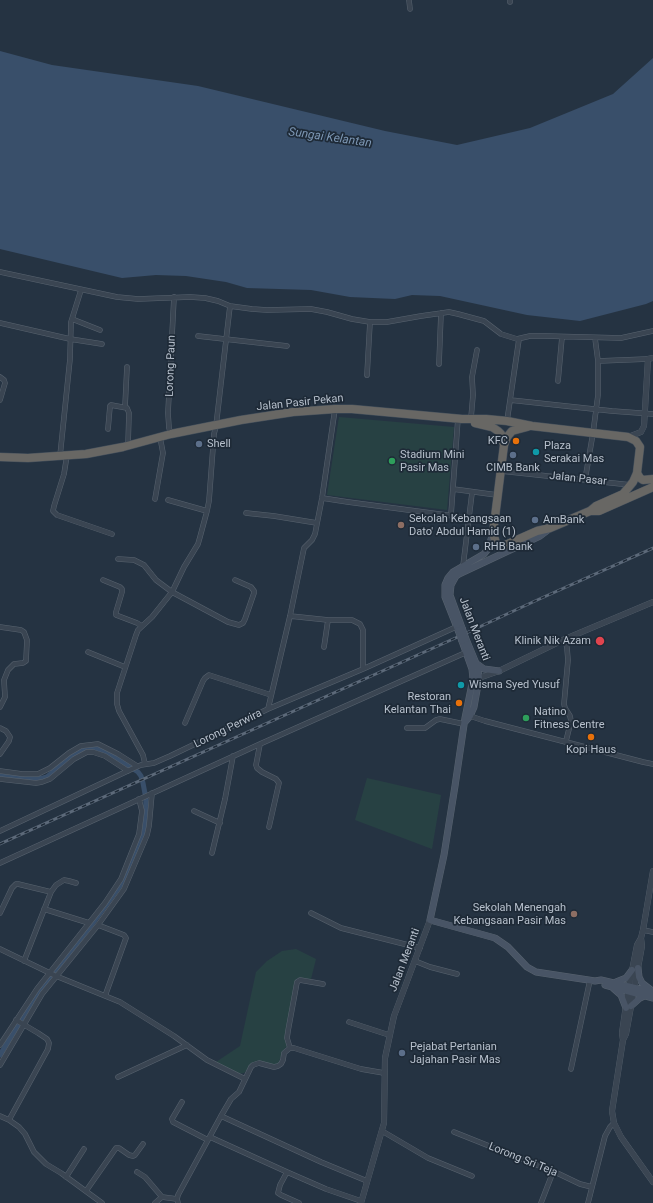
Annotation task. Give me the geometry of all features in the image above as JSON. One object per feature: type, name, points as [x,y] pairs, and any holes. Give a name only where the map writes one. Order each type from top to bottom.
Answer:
[{"type":"highway","name":"Jalan Pasir Pekan","points":[[0,458],[28,458],[86,454],[128,446],[171,434],[241,420],[293,412],[335,409],[352,409],[460,419],[471,418],[507,421],[532,426],[628,437]]},
{"type":"highway","points":[[460,419],[492,427],[501,434],[504,445]]},
{"type":"highway","points":[[532,426],[512,431],[507,437],[504,445],[493,533],[497,545],[506,547],[537,531],[550,528],[590,511],[596,506],[623,494],[631,485],[638,473],[640,446],[636,441],[628,437]]},
{"type":"highway","points":[[638,473],[640,478],[643,480],[653,479]]},
{"type":"highway","points":[[590,511],[598,511],[653,487]]},
{"type":"main road","name":"Jalan Meranti","points":[[430,920],[445,847],[464,723],[468,715],[478,668],[459,628],[447,588],[459,574],[506,547],[540,536],[550,528]]},
{"type":"main road","points":[[447,588],[448,578],[451,574],[480,557],[488,549],[493,533]]},
{"type":"main road","name":"Jalan Meranti","points":[[464,640],[476,679]]},
{"type":"main road","points":[[476,663],[484,669],[499,671]]},
{"type":"main road","points":[[430,920],[495,938],[508,947],[527,967],[536,972],[592,980],[600,984],[612,984],[631,989],[653,998]]},
{"type":"main road","points":[[612,984],[623,980],[635,969],[642,983],[653,991]]},
{"type":"main road","points":[[612,984],[629,1007],[646,995]]},
{"type":"main road","points":[[631,989],[653,991]]},
{"type":"street","points":[[409,0],[410,9]]},
{"type":"street","points":[[0,272],[127,299],[174,297],[205,298],[230,306],[267,310],[311,309],[370,322],[387,322],[441,313],[458,314],[484,321],[501,334],[519,339],[530,336],[585,336],[595,338],[621,338],[653,331]]},
{"type":"street","points":[[81,290],[72,319],[70,339],[70,359],[63,455],[64,474],[53,511],[57,515],[112,534]]},
{"type":"street","name":"Lorong Paun","points":[[171,434],[168,413],[174,297]]},
{"type":"street","points":[[145,764],[143,755],[119,711],[117,704],[117,693],[136,635],[172,592],[198,544],[207,511],[214,434],[230,306]]},
{"type":"street","points":[[439,364],[441,313]]},
{"type":"street","points":[[72,319],[100,330]]},
{"type":"street","points":[[0,322],[70,339],[102,344]]},
{"type":"street","points":[[368,375],[370,322]]},
{"type":"street","points":[[198,336],[288,346]]},
{"type":"street","points":[[558,381],[562,337]]},
{"type":"street","points":[[585,480],[593,433],[598,384],[598,361],[595,338]]},
{"type":"street","points":[[507,421],[519,339]]},
{"type":"street","points":[[471,418],[473,395],[472,377],[477,350]]},
{"type":"street","points":[[598,361],[651,358],[646,414],[643,429],[641,432],[628,437]]},
{"type":"street","points":[[127,367],[125,407],[129,413],[128,446]]},
{"type":"street","points":[[0,377],[5,383],[0,400]]},
{"type":"street","points":[[510,400],[653,414]]},
{"type":"street","points":[[108,429],[110,406],[125,407]]},
{"type":"street","points":[[268,710],[304,548],[313,538],[317,523],[335,409]]},
{"type":"street","points":[[451,515],[460,419]]},
{"type":"street","points":[[155,499],[163,453],[160,437]]},
{"type":"street","name":"Jalan Pasar","points":[[501,470],[631,485]]},
{"type":"street","points":[[453,490],[497,495]]},
{"type":"street","points":[[463,566],[472,493]]},
{"type":"street","points":[[322,498],[469,518]]},
{"type":"street","points":[[168,500],[207,511]]},
{"type":"street","points":[[246,513],[317,523]]},
{"type":"street","points":[[118,559],[134,560],[144,565],[156,580],[172,592],[228,622],[239,626],[245,619],[254,591],[251,587],[235,580]]},
{"type":"street","points":[[103,580],[122,589],[116,615],[142,626]]},
{"type":"street","points":[[476,679],[499,671],[565,639],[653,602]]},
{"type":"street","points":[[642,607],[653,607]]},
{"type":"street","points":[[290,616],[328,620],[352,620],[360,624],[363,630],[363,669]]},
{"type":"street","points":[[324,647],[328,620]]},
{"type":"street","points":[[0,627],[20,630],[24,632],[27,640],[26,661],[23,663],[14,664],[8,670],[4,680],[5,697],[0,707]]},
{"type":"street","name":"Lorong Perwira","points":[[0,831],[128,770],[170,756],[268,710],[459,628]]},
{"type":"street","points":[[565,639],[568,660],[564,704],[571,721],[566,742]]},
{"type":"street","points":[[88,652],[125,667]]},
{"type":"street","points":[[0,863],[140,798],[467,652]]},
{"type":"street","points":[[185,723],[203,681],[209,675],[271,695]]},
{"type":"street","points":[[468,715],[485,721],[653,764]]},
{"type":"street","points":[[407,728],[426,728],[436,720],[440,719],[464,723]]},
{"type":"street","points":[[0,728],[10,737],[0,754]]},
{"type":"street","points":[[0,771],[22,774],[38,774],[50,768],[69,753],[81,746],[98,744],[118,754],[136,767]]},
{"type":"street","points":[[260,744],[256,765],[257,768],[276,779],[279,783],[269,827]]},
{"type":"street","points":[[0,779],[36,783],[42,782],[50,779],[74,760],[87,752],[93,752],[105,756],[128,770]]},
{"type":"street","points":[[212,853],[220,823],[233,756]]},
{"type":"street","points":[[0,1065],[36,1004],[56,976],[98,925],[124,889],[144,843],[149,826],[150,794]]},
{"type":"street","points":[[0,1045],[37,989],[114,891],[121,879],[136,842],[141,823],[142,811],[140,798]]},
{"type":"street","points":[[194,811],[220,823]]},
{"type":"street","points":[[653,871],[641,938],[642,946],[631,989],[626,1034],[623,1040],[612,1111],[614,1123],[621,1137],[653,1182]]},
{"type":"street","points":[[24,961],[51,892],[56,885],[64,880],[69,880],[76,884]]},
{"type":"street","points":[[0,913],[12,888],[16,884],[51,892]]},
{"type":"street","points":[[44,909],[89,923]]},
{"type":"street","points":[[310,913],[341,928],[420,948]]},
{"type":"street","name":"Jalan Meranti","points":[[361,1202],[382,1131],[384,1114],[384,1073],[389,1035],[394,1016],[430,920]]},
{"type":"street","points":[[98,925],[124,935],[126,938],[105,996]]},
{"type":"street","points":[[643,930],[653,932]]},
{"type":"street","points":[[0,949],[56,976],[120,1002],[187,1045],[207,1060],[245,1079]]},
{"type":"street","points":[[415,961],[430,967],[457,974]]},
{"type":"street","points":[[290,1048],[287,1038],[297,982],[300,980],[323,984]]},
{"type":"street","points":[[572,1069],[592,980]]},
{"type":"street","points":[[9,1120],[49,1046],[46,1039],[16,1020]]},
{"type":"street","points":[[350,1022],[389,1035]]},
{"type":"street","points":[[118,1077],[187,1045]]},
{"type":"street","points":[[137,1172],[145,1177],[162,1197],[177,1201],[221,1116],[231,1100],[239,1092],[251,1067],[259,1063],[274,1067],[278,1066],[283,1060],[284,1052],[290,1048],[361,1069],[384,1073]]},
{"type":"street","points":[[182,1102],[172,1119],[173,1122],[326,1189],[361,1202]]},
{"type":"street","points":[[0,1116],[19,1127],[25,1134],[34,1152],[41,1160],[102,1203]]},
{"type":"street","points":[[221,1116],[321,1162],[367,1181]]},
{"type":"street","points":[[588,1203],[605,1136],[614,1123]]},
{"type":"street","points":[[382,1131],[428,1158],[472,1176]]},
{"type":"street","name":"Lorong Sri Teja","points":[[454,1132],[580,1184],[592,1187]]},
{"type":"street","points":[[86,1191],[116,1148],[119,1148],[129,1156],[133,1156],[144,1144]]},
{"type":"street","points":[[66,1177],[84,1149]]},
{"type":"street","points":[[287,1172],[280,1185],[278,1193],[299,1203]]},
{"type":"street","points":[[541,1203],[553,1172]]},
{"type":"street","points":[[155,1203],[162,1197]]},
{"type":"green space","name":"Stadium Mini Pasir Mas","points":[[339,417],[454,427],[447,510],[327,495]]},
{"type":"green space","points":[[367,778],[441,795],[432,849],[355,820]]},
{"type":"green space","points":[[296,949],[316,959],[311,979],[297,978],[285,1035],[287,1047],[282,1053],[277,1065],[257,1061],[244,1073],[238,1074],[216,1062],[240,1046],[256,972],[267,961],[282,951]]},
{"type":"water","name":"Sungai Kelantan","points":[[0,51],[52,65],[198,86],[385,131],[457,145],[530,128],[613,94],[653,58],[653,301],[580,321],[527,315],[440,296],[412,295],[395,299],[350,297],[311,290],[247,288],[226,282],[186,276],[156,275],[122,278],[0,249]]},
{"type":"waterway","points":[[0,775],[26,779],[47,777],[73,755],[89,748],[99,749],[110,754],[138,772],[141,776],[146,799],[143,832],[134,859],[122,883],[34,998],[0,1055]]},
{"type":"railway","points":[[0,844],[653,548]]},
{"type":"place","name":"KFC","points":[[516,441]]},
{"type":"place","name":"Shell","points":[[199,444]]},
{"type":"place","name":"Plaza Serakai Mas","points":[[536,452]]},
{"type":"place","name":"CIMB Bank","points":[[513,455]]},
{"type":"place","name":"Stadium Mini Pasir Mas","points":[[392,461]]},
{"type":"place","name":"AmBank","points":[[535,520]]},
{"type":"place","name":"Sekolah Kebangsaan Dato' Abdul Hamid (1)","points":[[401,525]]},
{"type":"place","name":"RHB Bank","points":[[476,547]]},
{"type":"place","name":"Klinik Nik Azam","points":[[600,641]]},
{"type":"place","name":"Wisma Syed Yusuf","points":[[461,685]]},
{"type":"place","name":"Restoran Kelantan Thai","points":[[459,703]]},
{"type":"place","name":"Natino Fitness Centre","points":[[526,718]]},
{"type":"place","name":"Kopi Haus","points":[[591,737]]},
{"type":"place","name":"Sekolah Menengah Kebangsaan Pasir Mas","points":[[574,914]]},
{"type":"place","name":"Pejabat Pertanian Jajahan Pasir Mas","points":[[402,1053]]}]
